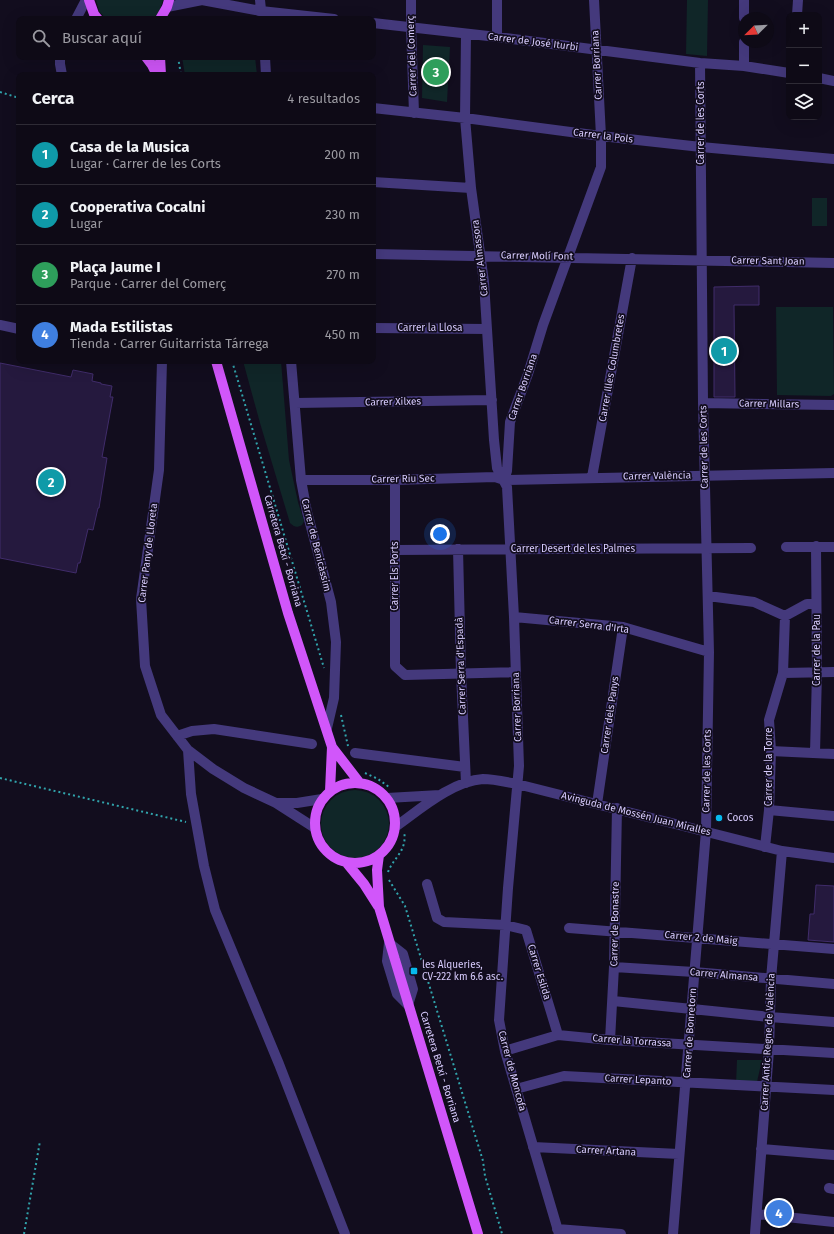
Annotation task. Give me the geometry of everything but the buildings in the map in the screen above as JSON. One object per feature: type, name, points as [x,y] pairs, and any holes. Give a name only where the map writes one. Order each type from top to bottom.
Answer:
[{"type":"main road","points":[[89,0],[96,16]]},
{"type":"main road","points":[[162,16],[168,3]]},
{"type":"main road","points":[[148,60],[156,72]]},
{"type":"main road","points":[[160,60],[161,72]]},
{"type":"main road","name":"Carretera Betxí - Borriana","points":[[217,364],[288,613],[327,728],[332,747],[330,791]]},
{"type":"main road","name":"Carretera Betxí - Borriana","points":[[332,747],[359,782]]},
{"type":"main road","points":[[359,782],[370,785],[389,794],[395,817],[395,828],[387,848],[379,856],[369,861],[358,863],[346,862],[335,858],[325,850],[318,840],[315,828],[315,818],[317,808],[322,799],[330,791],[344,784],[359,782]]},
{"type":"main road","name":"Carretera Betxí - Borriana","points":[[378,907],[377,870],[379,856]]},
{"type":"main road","name":"Carretera Betxí - Borriana","points":[[346,862],[364,884],[378,907],[478,1234]]},
{"type":"street","points":[[78,16],[86,0]]},
{"type":"street","points":[[168,3],[202,0],[261,15],[279,16]]},
{"type":"street","points":[[260,0],[261,15]]},
{"type":"street","name":"Carrer del Comerç","points":[[411,0],[414,113]]},
{"type":"street","points":[[497,0],[497,37]]},
{"type":"street","name":"Carrer Borriana","points":[[517,784],[519,766],[514,617],[507,487],[504,480],[507,471],[510,422],[528,374],[543,325],[601,167],[601,136],[594,0]]},
{"type":"street","points":[[744,0],[744,12]]},
{"type":"street","points":[[797,12],[798,0]]},
{"type":"street","name":"Carrer de José Iturbi","points":[[376,23],[700,63],[744,66],[786,73]]},
{"type":"street","name":"Carrer Almassora","points":[[466,34],[465,118],[471,188],[480,256],[487,328],[492,422],[497,468],[504,480]]},
{"type":"street","points":[[744,48],[744,66]]},
{"type":"street","points":[[60,60],[61,72]]},
{"type":"street","points":[[265,60],[266,72]]},
{"type":"street","name":"Carrer de les Corts","points":[[700,63],[704,476],[709,652],[706,832]]},
{"type":"street","points":[[822,78],[834,80]]},
{"type":"street","name":"Carrer la Pols","points":[[376,108],[465,118],[601,136],[834,159]]},
{"type":"street","points":[[376,182],[471,188]]},
{"type":"street","name":"Carrer Molí Font","points":[[376,254],[701,260]]},
{"type":"street","name":"Carrer Illes Columbretes","points":[[592,477],[632,258]]},
{"type":"street","name":"Carrer Sant Joan","points":[[701,260],[834,263]]},
{"type":"street","points":[[0,325],[16,328]]},
{"type":"street","name":"Carrer la Llosa","points":[[376,328],[487,328]]},
{"type":"street","name":"Carrer Pany de Lloreta","points":[[162,364],[159,470],[141,599],[144,666],[161,715],[188,750],[213,769],[244,788],[276,803],[315,828]]},
{"type":"street","name":"Carrer de Benicàssim","points":[[291,364],[301,480],[307,512],[331,602],[336,642],[334,698],[327,728]]},
{"type":"street","name":"Carrer Xilxes","points":[[295,403],[492,400]]},
{"type":"street","name":"Carrer Millars","points":[[703,403],[834,405]]},
{"type":"street","points":[[492,422],[501,424],[510,422]]},
{"type":"street","name":"Carrer València","points":[[504,480],[834,473]]},
{"type":"street","name":"Carrer Riu Sec","points":[[301,480],[395,480],[495,476],[504,480]]},
{"type":"street","name":"Carrer Els Ports","points":[[395,480],[395,666],[404,676],[461,673]]},
{"type":"street","name":"Carrer de la Pau","points":[[815,753],[817,672],[816,546]]},
{"type":"street","points":[[786,547],[834,547]]},
{"type":"street","name":"Carrer Desert de les Palmes","points":[[396,550],[751,548]]},
{"type":"street","name":"Carrer Serra d'Espadà","points":[[458,549],[461,673],[466,783]]},
{"type":"street","points":[[708,596],[754,602],[785,616],[807,604],[816,604]]},
{"type":"street","name":"Carrer de la Torre","points":[[765,847],[769,810],[771,751],[769,720],[783,673],[785,616]]},
{"type":"street","name":"Carrer Serra d'Irta","points":[[514,617],[623,627],[709,652]]},
{"type":"street","name":"Carrer dels Panys","points":[[597,804],[623,627]]},
{"type":"street","points":[[461,673],[516,672]]},
{"type":"street","points":[[783,673],[834,672]]},
{"type":"street","points":[[177,736],[192,731],[214,729],[312,744]]},
{"type":"street","points":[[188,750],[191,794],[204,866],[215,910],[279,1064],[345,1234]]},
{"type":"street","points":[[352,750],[465,767]]},
{"type":"street","points":[[771,751],[834,754]]},
{"type":"street","name":"Avinguda de Mossén Juan Miralles","points":[[395,828],[440,795],[466,783],[483,779],[517,784],[617,808],[782,851],[834,858]]},
{"type":"street","name":"Carrer de Moncofa","points":[[517,784],[505,925],[499,1020],[505,1052],[558,1232]]},
{"type":"street","name":"Avinguda de Mossén Juan Miralles","points":[[389,794],[440,795]]},
{"type":"street","name":"Carrer Pany de Lloreta","points":[[276,803],[298,803],[322,799]]},
{"type":"street","name":"Carrer de Bonastre","points":[[610,1040],[613,1001],[617,808]]},
{"type":"street","points":[[769,810],[834,816]]},
{"type":"street","name":"Carrer de Bonretorn","points":[[673,1234],[690,1045],[694,972],[706,832]]},
{"type":"street","name":"Carrer Antic Regne de València","points":[[755,1234],[769,1050],[771,979],[782,851]]},
{"type":"street","points":[[427,884],[437,918],[444,922],[505,925]]},
{"type":"street","name":"Carrer Eslida","points":[[505,925],[526,930],[558,1035]]},
{"type":"street","name":"Carrer 2 de Maig","points":[[569,928],[698,937],[774,945],[834,949]]},
{"type":"street","name":"Carrer Almansa","points":[[614,967],[834,984]]},
{"type":"street","points":[[613,1001],[834,1022]]},
{"type":"street","name":"Carrer la Torrassa","points":[[505,1052],[558,1035],[610,1040],[834,1053]]},
{"type":"street","name":"Carrer Lepanto","points":[[516,1089],[564,1076],[834,1090]]},
{"type":"street","name":"Carrer Artana","points":[[533,1147],[679,1154]]},
{"type":"street","points":[[761,1149],[834,1155]]},
{"type":"street","points":[[757,1214],[834,1222]]},
{"type":"street","points":[[558,1232],[621,1234]]},
{"type":"path","points":[[178,60],[180,72]]},
{"type":"path","points":[[0,92],[16,97]]},
{"type":"path","points":[[233,364],[325,670],[335,672]]},
{"type":"path","points":[[340,710],[352,750]]},
{"type":"path","points":[[362,771],[378,779],[389,794]]},
{"type":"path","points":[[0,778],[197,824]]},
{"type":"path","points":[[388,873],[390,865],[399,854],[405,842],[404,834],[408,828]]},
{"type":"path","points":[[388,879],[405,906],[482,1161],[502,1234]]},
{"type":"path","points":[[24,1234],[40,1141]]},
{"type":"green space","points":[[96,0],[163,0],[159,12],[156,16],[103,16],[99,11]]},
{"type":"green space","points":[[687,0],[708,0],[707,56],[686,54]]},
{"type":"green space","points":[[423,45],[450,47],[447,102],[422,98]]},
{"type":"green space","points":[[182,60],[255,60],[257,72],[184,72]]},
{"type":"green space","points":[[812,198],[827,198],[827,226],[812,226]]},
{"type":"green space","points":[[776,307],[833,307],[834,394],[831,396],[777,395]]},
{"type":"green space","points":[[244,364],[281,364],[289,460],[298,502],[304,521],[299,527],[290,523]]},
{"type":"green space","points":[[355,790],[368,793],[379,800],[386,811],[389,824],[386,837],[379,848],[368,855],[355,858],[342,855],[331,848],[324,837],[321,824],[324,811],[331,800],[342,793]]},
{"type":"green space","points":[[737,1060],[762,1060],[756,1086],[736,1084]]},
{"type":"place","name":"Plaça Jaume I","points":[[436,72]]},
{"type":"place","name":"Casa de la Musica","points":[[724,351]]},
{"type":"place","name":"Cooperativa Cocalni","points":[[51,482]]},
{"type":"place","name":"Cocos","points":[[719,818]]},
{"type":"place","name":"les Alqueries, CV-222 km 6.6 asc.","points":[[414,971]]},
{"type":"place","name":"Mada Estilistas","points":[[779,1213]]}]
